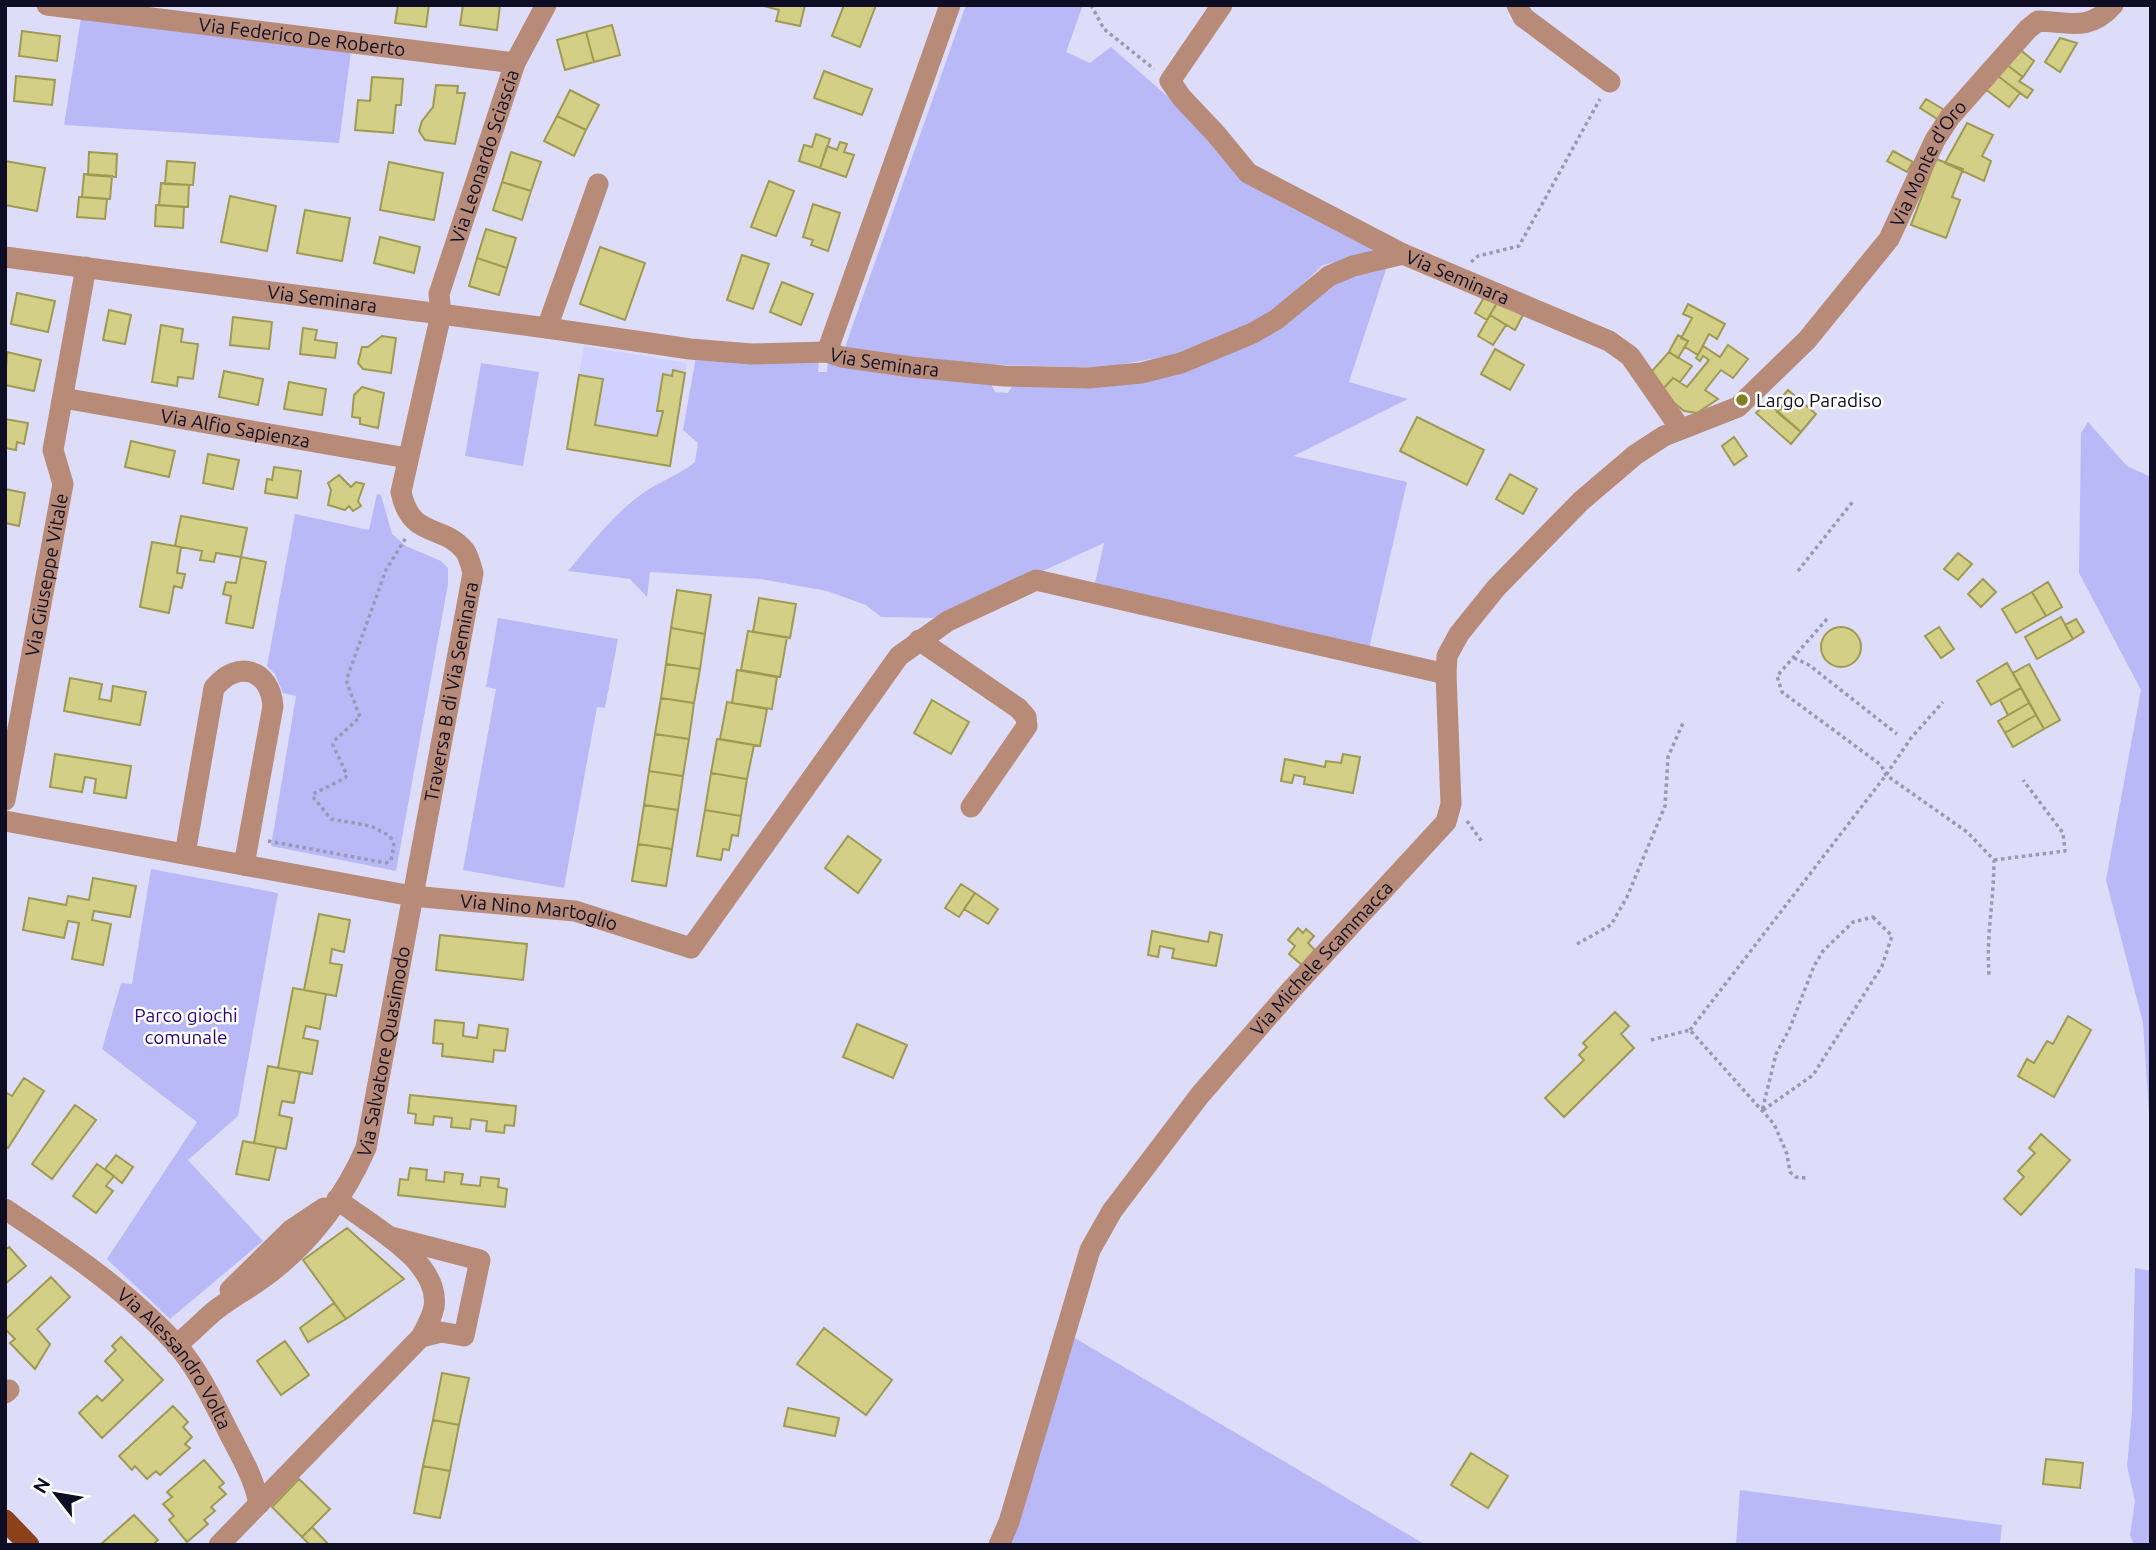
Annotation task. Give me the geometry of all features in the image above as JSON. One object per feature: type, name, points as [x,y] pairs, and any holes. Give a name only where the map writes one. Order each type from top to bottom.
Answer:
[{"type":"main road","points":[[5,1520],[29,1545]]},
{"type":"street","name":"Via Federico De Roberto","points":[[47,5],[515,63]]},
{"type":"street","name":"Via Leonardo Sciascia","points":[[441,314],[439,293],[515,63],[546,5]]},
{"type":"street","points":[[827,352],[950,5]]},
{"type":"street","points":[[1222,5],[1176,90],[1248,173],[1403,254]]},
{"type":"street","points":[[1517,5],[1523,17],[1610,82]]},
{"type":"street","name":"Via Monte d'Oro","points":[[1680,428],[1701,424],[1738,407],[1807,340],[1889,239],[1935,140],[1950,117],[2041,13],[2073,25],[2089,23],[2113,5]]},
{"type":"street","points":[[547,328],[598,184]]},
{"type":"street","name":"Via Seminara","points":[[5,257],[715,351],[752,354],[827,352],[842,357],[911,367],[1004,376],[1088,378],[1141,373],[1181,363],[1252,333],[1277,319],[1329,276],[1353,266],[1403,254],[1609,341],[1630,356],[1680,428]]},
{"type":"street","name":"Via Giuseppe Vitale","points":[[5,800],[62,484],[54,450],[86,267]]},
{"type":"street","name":"Traversa B di Via Seminara","points":[[412,896],[473,573],[466,553],[456,542],[422,527],[412,519],[404,506],[401,492],[441,314]]},
{"type":"street","name":"Via Alfio Sapienza","points":[[63,398],[407,458]]},
{"type":"street","name":"Via Michele Scammacca","points":[[999,1545],[1009,1522],[1090,1250],[1099,1231],[1200,1095],[1292,989],[1446,822],[1451,804],[1447,656],[1459,634],[1506,579],[1580,501],[1635,455],[1680,428]]},
{"type":"street","points":[[971,807],[1027,726],[1027,717],[1018,708],[919,640],[948,621],[1036,580],[1446,674]]},
{"type":"street","name":"Via Nino Martoglio","points":[[5,821],[412,896],[575,911],[691,948],[898,656],[919,640]]},
{"type":"street","points":[[185,854],[214,688],[232,671],[255,673],[265,680],[272,692],[273,706],[244,865]]},
{"type":"street","name":"Via Salvatore Quasimodo","points":[[176,1345],[217,1309],[301,1247],[314,1233],[356,1171],[366,1148],[412,896]]},
{"type":"street","points":[[219,1545],[421,1337],[430,1321],[434,1306],[433,1288],[425,1273],[391,1237],[337,1199]]},
{"type":"street","name":"Via Alessandro Volta","points":[[5,1209],[97,1273],[176,1345],[197,1373],[256,1484],[259,1504]]},
{"type":"street","points":[[391,1237],[481,1260],[464,1336],[441,1332],[421,1337]]},
{"type":"path","points":[[1091,5],[1104,29],[1176,90]]},
{"type":"path","points":[[1457,275],[1478,256],[1519,246],[1610,82]]},
{"type":"path","points":[[1798,570],[1854,500]]},
{"type":"path","points":[[249,837],[386,863],[391,860],[394,845],[390,836],[370,826],[331,819],[313,794],[347,775],[334,741],[360,717],[347,683],[348,678],[386,570],[403,543]]},
{"type":"path","points":[[1828,619],[1777,676],[1782,692],[1881,765],[1886,775],[1967,832],[1994,860],[1994,895],[1987,947],[1989,975]]},
{"type":"path","points":[[1794,658],[1809,665],[1897,734]]},
{"type":"path","points":[[1651,1040],[1690,1030],[1886,775],[1911,738],[1943,702]]},
{"type":"path","points":[[1577,944],[1611,925],[1627,897],[1665,806],[1668,757],[1683,723]]},
{"type":"path","points":[[1994,860],[2065,851],[2063,833],[2023,780]]},
{"type":"path","points":[[1873,917],[1892,936],[1882,966],[1813,1075],[1762,1111],[1776,1054],[1789,1030],[1814,966],[1823,951],[1853,922],[1873,917]]},
{"type":"path","points":[[1690,1030],[1774,1124],[1787,1154],[1790,1172],[1796,1177],[1806,1178]]},
{"type":"shaded area","points":[[584,346],[687,363],[670,466],[567,449]]},
{"type":"green space","points":[[966,5],[1083,5],[1066,52],[1090,63],[1111,47],[1174,102],[1238,172],[1381,252],[1323,265],[1269,316],[1238,332],[1168,356],[1101,368],[946,363],[844,350]]},
{"type":"green space","points":[[81,18],[351,51],[339,143],[64,125]]},
{"type":"green space","points":[[1387,266],[1349,382],[1408,399],[1294,456],[1407,482],[1369,649],[1094,588],[1104,543],[940,618],[881,617],[866,605],[827,591],[761,579],[650,572],[647,597],[630,579],[568,571],[629,504],[695,462],[698,443],[683,430],[696,357],[767,364],[819,360],[818,372],[827,372],[828,361],[989,380],[995,392],[1008,393],[1015,382],[1147,378],[1332,283]]},
{"type":"green space","points":[[481,363],[539,372],[523,466],[465,456]]},
{"type":"green space","points":[[2088,422],[2127,466],[2151,477],[2151,1142],[2143,1023],[2106,880],[2141,690],[2079,573],[2081,433]]},
{"type":"green space","points":[[377,494],[381,495],[392,534],[406,546],[441,561],[448,568],[448,584],[396,871],[271,846],[296,696],[283,693],[275,674],[267,666],[295,514],[369,530]]},
{"type":"green space","points":[[498,618],[618,639],[605,708],[597,707],[564,888],[463,870],[496,689],[486,687]]},
{"type":"green space","name":"Parco giochi comunale","points":[[151,869],[278,893],[238,1116],[188,1160],[263,1241],[170,1319],[107,1259],[197,1122],[102,1049],[121,983],[132,984]]},
{"type":"green space","points":[[2135,1268],[2151,1271],[2151,1545],[2134,1545],[2130,1535],[2135,1501],[2127,1466],[2132,1412]]},
{"type":"green space","points":[[1073,1337],[1426,1545],[1010,1545]]},
{"type":"green space","points":[[1740,1490],[2002,1525],[2000,1545],[1736,1545]]},
{"type":"building","points":[[398,5],[429,5],[426,27],[395,23]]},
{"type":"building","points":[[463,5],[500,5],[497,30],[460,25]]},
{"type":"building","points":[[760,5],[805,5],[800,26],[776,21],[779,10]]},
{"type":"building","points":[[844,5],[876,5],[860,47],[832,36]]},
{"type":"building","points":[[612,25],[620,55],[594,62],[586,32]]},
{"type":"building","points":[[22,31],[60,36],[57,61],[19,56]]},
{"type":"building","points":[[586,32],[594,62],[565,70],[557,40]]},
{"type":"building","points":[[2060,38],[2077,43],[2060,72],[2045,62]]},
{"type":"building","points":[[2018,48],[2034,61],[2023,77],[2006,64]]},
{"type":"building","points":[[2006,64],[2023,77],[2019,81],[2033,90],[2027,98],[1998,76]]},
{"type":"building","points":[[824,71],[872,89],[862,115],[814,98]]},
{"type":"building","points":[[16,76],[55,80],[52,105],[14,101]]},
{"type":"building","points":[[1998,76],[2020,93],[2009,107],[1985,89]]},
{"type":"building","points":[[372,77],[403,79],[401,105],[396,105],[393,133],[355,130],[358,100],[370,101]]},
{"type":"building","points":[[436,85],[458,86],[457,93],[465,93],[455,144],[425,140],[419,131],[422,121],[433,107]]},
{"type":"building","points":[[570,90],[599,105],[586,130],[557,116]]},
{"type":"building","points":[[1926,99],[1948,112],[1942,122],[1920,108]]},
{"type":"building","points":[[557,116],[586,130],[574,156],[544,141]]},
{"type":"building","points":[[1967,123],[1993,135],[1982,156],[1991,161],[1984,181],[1945,163]]},
{"type":"building","points":[[816,134],[830,139],[820,168],[799,161],[804,145],[812,147]]},
{"type":"building","points":[[840,142],[847,144],[844,152],[854,155],[846,177],[820,168],[827,146],[837,150]]},
{"type":"building","points":[[1893,151],[1913,162],[1907,172],[1887,161]]},
{"type":"building","points":[[89,152],[117,154],[116,177],[88,175]]},
{"type":"building","points":[[511,152],[541,162],[531,191],[502,182]]},
{"type":"building","points":[[1936,159],[1963,169],[1952,197],[1960,200],[1946,238],[1911,225]]},
{"type":"building","points":[[5,161],[45,168],[37,211],[5,205]]},
{"type":"building","points":[[167,161],[195,163],[193,185],[165,184]]},
{"type":"building","points":[[389,162],[443,173],[434,220],[380,210]]},
{"type":"building","points":[[84,174],[112,176],[110,199],[82,197]]},
{"type":"building","points":[[769,181],[794,191],[776,236],[751,227]]},
{"type":"building","points":[[502,182],[531,191],[522,220],[493,210]]},
{"type":"building","points":[[161,183],[189,185],[188,207],[159,205]]},
{"type":"building","points":[[230,196],[276,206],[267,251],[221,242]]},
{"type":"building","points":[[79,197],[107,199],[105,219],[77,217]]},
{"type":"building","points":[[813,204],[840,213],[828,251],[811,245],[813,240],[803,237]]},
{"type":"building","points":[[156,205],[184,207],[183,228],[155,226]]},
{"type":"building","points":[[305,210],[350,218],[342,261],[297,253]]},
{"type":"building","points":[[486,229],[516,238],[507,268],[477,258]]},
{"type":"building","points":[[380,237],[420,247],[414,273],[374,263]]},
{"type":"building","points":[[600,247],[645,263],[625,320],[580,304]]},
{"type":"building","points":[[742,255],[769,264],[753,309],[727,300]]},
{"type":"building","points":[[477,258],[507,268],[499,295],[469,286]]},
{"type":"building","points":[[782,282],[813,294],[801,325],[770,312]]},
{"type":"building","points":[[17,293],[55,301],[48,332],[11,324]]},
{"type":"building","points":[[1486,294],[1498,301],[1487,320],[1475,313]]},
{"type":"building","points":[[1498,301],[1523,315],[1515,330],[1490,315]]},
{"type":"building","points":[[1688,304],[1725,324],[1717,339],[1709,334],[1698,355],[1685,347],[1688,341],[1681,338],[1692,318],[1683,314]]},
{"type":"building","points":[[109,310],[131,315],[125,344],[103,340]]},
{"type":"building","points":[[1490,315],[1506,325],[1493,345],[1478,336]]},
{"type":"building","points":[[233,317],[272,322],[269,349],[230,345]]},
{"type":"building","points":[[161,325],[183,329],[181,342],[198,344],[193,379],[178,377],[177,386],[152,382]]},
{"type":"building","points":[[303,328],[317,330],[315,340],[337,343],[335,358],[300,354]]},
{"type":"building","points":[[1678,335],[1688,341],[1678,358],[1669,352]]},
{"type":"building","points":[[382,336],[396,338],[391,373],[363,369],[358,363],[362,347],[368,347]]},
{"type":"building","points":[[1728,345],[1748,359],[1733,378],[1721,370],[1705,390],[1718,399],[1697,413],[1684,411],[1663,389],[1673,378],[1687,387],[1709,360],[1703,356],[1700,361],[1696,358],[1703,346],[1720,357]]},
{"type":"building","points":[[1495,349],[1524,365],[1510,390],[1481,374]]},
{"type":"building","points":[[7,352],[41,360],[34,391],[5,385]]},
{"type":"building","points":[[1669,352],[1692,366],[1680,382],[1673,378],[1663,389],[1652,371]]},
{"type":"building","points":[[673,370],[685,373],[670,466],[567,449],[579,375],[603,379],[595,425],[657,436],[663,411],[657,411],[663,374],[672,376]]},
{"type":"building","points":[[224,371],[263,379],[258,405],[219,397]]},
{"type":"building","points":[[289,382],[326,389],[322,415],[284,409]]},
{"type":"building","points":[[362,387],[384,393],[378,428],[360,424],[360,418],[352,417],[354,395]]},
{"type":"building","points":[[1788,390],[1816,414],[1801,432],[1777,412],[1783,406],[1778,402]]},
{"type":"building","points":[[1767,402],[1801,432],[1791,444],[1756,413]]},
{"type":"building","points":[[1417,417],[1484,450],[1467,485],[1400,451]]},
{"type":"building","points":[[5,419],[28,423],[24,444],[17,442],[16,450],[5,448]]},
{"type":"building","points":[[1734,437],[1747,456],[1734,465],[1722,446]]},
{"type":"building","points":[[131,441],[175,451],[169,477],[125,467]]},
{"type":"building","points":[[208,454],[239,460],[233,489],[203,483]]},
{"type":"building","points":[[274,467],[301,471],[297,498],[265,493],[267,479],[272,480]]},
{"type":"building","points":[[1510,474],[1537,489],[1523,514],[1496,499]]},
{"type":"building","points":[[339,475],[351,487],[356,482],[364,484],[358,501],[361,506],[353,511],[349,506],[345,510],[328,505],[331,490],[328,483]]},
{"type":"building","points":[[5,489],[25,493],[19,526],[5,523]]},
{"type":"building","points":[[181,516],[247,528],[241,557],[216,553],[214,562],[200,560],[202,551],[175,546]]},
{"type":"building","points":[[152,542],[181,547],[177,573],[185,574],[182,588],[174,586],[169,613],[140,607]]},
{"type":"building","points":[[1958,553],[1972,564],[1958,580],[1944,569]]},
{"type":"building","points":[[241,557],[266,562],[253,628],[226,623],[231,596],[223,594],[226,582],[236,583]]},
{"type":"building","points":[[1983,579],[1996,592],[1981,607],[1968,594]]},
{"type":"building","points":[[2048,582],[2062,607],[2046,616],[2032,592]]},
{"type":"building","points":[[677,590],[711,595],[705,634],[671,628]]},
{"type":"building","points":[[2032,592],[2046,616],[2016,633],[2002,609]]},
{"type":"building","points":[[759,598],[796,604],[790,638],[753,632]]},
{"type":"building","points":[[2061,617],[2073,639],[2037,659],[2025,637]]},
{"type":"building","points":[[2076,619],[2084,632],[2073,639],[2065,625]]},
{"type":"building","points":[[1841,627],[1849,628],[1855,633],[1860,639],[1860,655],[1855,661],[1849,666],[1841,667],[1833,666],[1827,661],[1822,655],[1821,647],[1822,639],[1827,633],[1833,628]]},
{"type":"building","points":[[1939,627],[1954,649],[1941,658],[1925,636]]},
{"type":"building","points":[[671,628],[705,634],[700,669],[666,664]]},
{"type":"building","points":[[748,631],[787,637],[780,677],[741,670]]},
{"type":"building","points":[[2007,663],[2021,688],[1991,705],[1977,681]]},
{"type":"building","points":[[666,664],[700,669],[694,703],[661,698]]},
{"type":"building","points":[[2029,664],[2060,720],[2044,729],[2013,673]]},
{"type":"building","points":[[737,670],[777,677],[772,709],[732,703]]},
{"type":"building","points":[[70,678],[102,684],[99,699],[111,701],[113,686],[146,692],[140,725],[64,711]]},
{"type":"building","points":[[2021,688],[2029,703],[2008,715],[2000,700]]},
{"type":"building","points":[[661,698],[694,703],[689,739],[655,734]]},
{"type":"building","points":[[932,700],[969,722],[951,754],[914,733]]},
{"type":"building","points":[[727,702],[767,709],[760,746],[720,739]]},
{"type":"building","points":[[2029,703],[2036,715],[2005,733],[1998,721]]},
{"type":"building","points":[[2036,715],[2044,729],[2013,747],[2005,733]]},
{"type":"building","points":[[655,734],[689,739],[683,776],[649,771]]},
{"type":"building","points":[[717,739],[754,745],[747,779],[711,773]]},
{"type":"building","points":[[55,754],[131,766],[126,798],[94,793],[96,779],[85,777],[82,792],[50,787]]},
{"type":"building","points":[[1343,754],[1360,757],[1353,793],[1304,784],[1305,777],[1294,775],[1292,783],[1281,781],[1285,759],[1325,767],[1326,761],[1341,763]]},
{"type":"building","points":[[649,771],[683,776],[678,810],[644,805]]},
{"type":"building","points":[[711,773],[747,779],[741,816],[705,810]]},
{"type":"building","points":[[644,805],[678,810],[672,849],[638,844]]},
{"type":"building","points":[[705,810],[741,816],[738,836],[732,835],[729,850],[723,849],[721,860],[697,856]]},
{"type":"building","points":[[848,836],[881,860],[858,893],[825,868]]},
{"type":"building","points":[[638,844],[672,849],[666,886],[632,881]]},
{"type":"building","points":[[93,878],[136,886],[130,917],[94,911],[92,920],[111,924],[103,965],[72,959],[79,923],[68,921],[64,938],[23,930],[29,898],[66,905],[68,896],[89,900]]},
{"type":"building","points":[[961,884],[975,893],[959,917],[945,908]]},
{"type":"building","points":[[975,893],[998,909],[988,924],[964,909]]},
{"type":"building","points":[[319,914],[350,920],[344,952],[332,949],[330,963],[342,965],[336,996],[304,990]]},
{"type":"building","points":[[1298,928],[1303,933],[1306,929],[1314,936],[1308,943],[1315,950],[1302,965],[1289,954],[1295,946],[1288,940]]},
{"type":"building","points":[[1152,931],[1208,942],[1210,932],[1222,935],[1216,966],[1172,958],[1174,949],[1160,946],[1158,957],[1148,955]]},
{"type":"building","points":[[440,935],[527,944],[523,980],[436,970]]},
{"type":"building","points":[[293,988],[326,994],[320,1029],[306,1026],[303,1038],[318,1041],[312,1074],[278,1068]]},
{"type":"building","points":[[1615,1012],[1629,1026],[1621,1034],[1634,1048],[1564,1117],[1545,1098],[1584,1060],[1579,1055],[1587,1047],[1583,1043]]},
{"type":"building","points":[[2068,1016],[2091,1030],[2054,1097],[2018,1076],[2027,1059],[2034,1063],[2047,1041],[2053,1044]]},
{"type":"building","points":[[435,1020],[464,1023],[463,1036],[477,1038],[479,1025],[508,1029],[505,1051],[494,1050],[493,1062],[442,1056],[443,1044],[433,1043]]},
{"type":"building","points":[[857,1024],[907,1045],[893,1078],[843,1057]]},
{"type":"building","points":[[268,1066],[300,1072],[294,1103],[282,1101],[279,1115],[292,1118],[286,1149],[254,1143]]},
{"type":"building","points":[[24,1078],[44,1091],[8,1148],[5,1146],[5,1092],[12,1096]]},
{"type":"building","points":[[410,1095],[516,1106],[514,1126],[505,1125],[504,1133],[486,1131],[487,1121],[471,1119],[470,1129],[451,1127],[452,1118],[434,1116],[433,1125],[415,1123],[416,1114],[408,1113]]},
{"type":"building","points":[[75,1105],[96,1120],[52,1179],[32,1164]]},
{"type":"building","points":[[2041,1134],[2070,1160],[2021,1215],[2004,1199],[2024,1177],[2018,1171],[2035,1153],[2029,1148]]},
{"type":"building","points":[[243,1141],[276,1147],[269,1180],[236,1174]]},
{"type":"building","points":[[116,1155],[133,1167],[122,1183],[105,1169]]},
{"type":"building","points":[[97,1164],[114,1176],[106,1186],[113,1191],[96,1213],[73,1196]]},
{"type":"building","points":[[410,1168],[427,1170],[426,1180],[444,1182],[445,1172],[463,1174],[461,1184],[480,1186],[481,1177],[499,1179],[498,1187],[507,1189],[505,1207],[398,1195],[400,1179],[408,1180]]},
{"type":"building","points":[[347,1228],[404,1279],[346,1319],[303,1260]]},
{"type":"building","points":[[9,1247],[26,1266],[5,1284],[5,1250]]},
{"type":"building","points":[[51,1277],[70,1297],[37,1329],[50,1344],[35,1369],[10,1343],[15,1339],[5,1329],[5,1320]]},
{"type":"building","points":[[334,1303],[346,1319],[308,1342],[300,1328]]},
{"type":"building","points":[[824,1328],[892,1380],[866,1415],[797,1364]]},
{"type":"building","points":[[121,1337],[163,1380],[102,1438],[79,1413],[97,1396],[102,1401],[123,1380],[105,1361],[116,1350],[112,1346]]},
{"type":"building","points":[[285,1341],[309,1375],[281,1395],[257,1361]]},
{"type":"building","points":[[442,1373],[469,1378],[459,1425],[433,1420]]},
{"type":"building","points":[[173,1406],[188,1422],[183,1427],[192,1437],[185,1444],[190,1448],[160,1475],[156,1471],[147,1479],[135,1466],[132,1470],[119,1456]]},
{"type":"building","points":[[788,1408],[839,1418],[835,1436],[784,1426]]},
{"type":"building","points":[[433,1420],[459,1425],[450,1471],[423,1466]]},
{"type":"building","points":[[1471,1453],[1508,1476],[1488,1508],[1451,1485]]},
{"type":"building","points":[[2046,1459],[2083,1463],[2080,1488],[2043,1484]]},
{"type":"building","points":[[204,1460],[224,1483],[219,1487],[226,1494],[211,1507],[215,1511],[204,1520],[208,1524],[187,1542],[169,1520],[174,1516],[163,1504],[172,1497],[167,1492]]},
{"type":"building","points":[[423,1466],[450,1471],[440,1518],[414,1513]]},
{"type":"building","points":[[299,1479],[330,1509],[302,1537],[272,1507]]},
{"type":"building","points":[[134,1515],[158,1540],[153,1545],[100,1545]]},
{"type":"building","points":[[312,1527],[329,1545],[310,1545],[302,1537]]},
{"type":"place","name":"Largo Paradiso","points":[[1742,400]]}]
